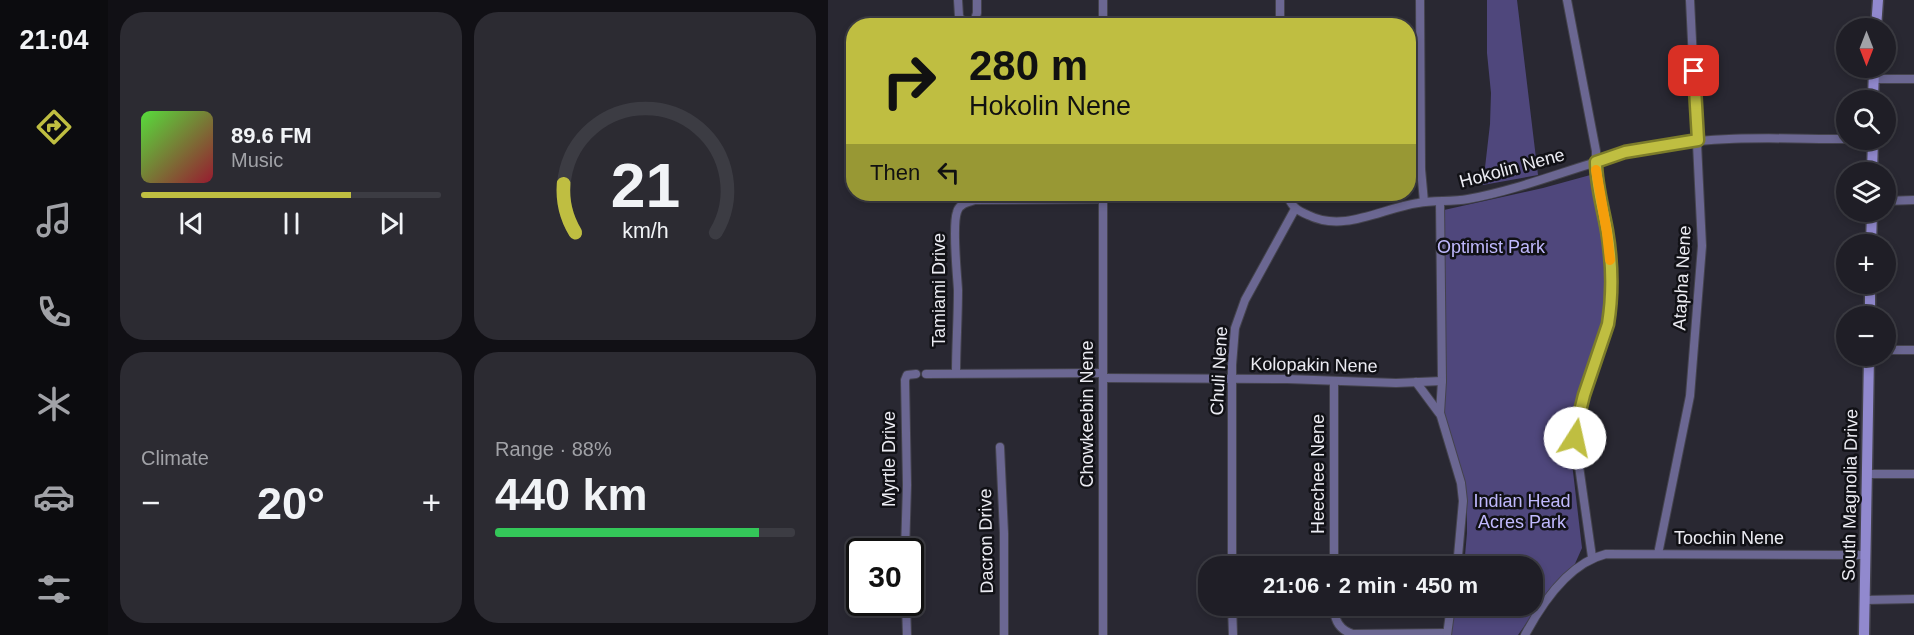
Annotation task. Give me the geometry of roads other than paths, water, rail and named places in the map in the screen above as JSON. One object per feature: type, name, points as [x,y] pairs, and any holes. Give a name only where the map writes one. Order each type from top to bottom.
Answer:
[{"type":"main road","points":[[1877,18],[1878,0]]},
{"type":"main road","points":[[1873,90],[1874,79]]},
{"type":"main road","name":"South Magnolia Drive","points":[[1864,635],[1869,366]]},
{"type":"street","points":[[958,0],[960,18]]},
{"type":"street","points":[[975,18],[977,0]]},
{"type":"street","points":[[1103,0],[1103,18]]},
{"type":"street","points":[[1280,0],[1280,18]]},
{"type":"street","points":[[1420,0],[1421,169],[1424,202]]},
{"type":"street","points":[[1525,635],[1536,614],[1555,589],[1592,558],[1575,438],[1578,419],[1611,308],[1607,233],[1598,187],[1596,151],[1567,0]]},
{"type":"street","name":"Atapha Nene","points":[[1658,554],[1692,378],[1702,246],[1690,0]]},
{"type":"street","points":[[1874,79],[1914,79]]},
{"type":"street","name":"Hokolin Nene","points":[[1295,209],[1315,218],[1338,222],[1424,202],[1469,199],[1564,173],[1625,152],[1698,140],[1836,139]]},
{"type":"street","points":[[1896,201],[1914,200]]},
{"type":"street","name":"Tamiami Drive","points":[[956,373],[958,293],[956,213],[959,207],[970,201]]},
{"type":"street","name":"Chowkeebin Nene","points":[[1103,201],[1103,635]]},
{"type":"street","points":[[1291,201],[1295,209]]},
{"type":"street","points":[[1440,202],[1442,381],[1440,413],[1461,483],[1463,501],[1458,556]]},
{"type":"street","name":"Chuli Nene","points":[[1232,556],[1233,345],[1239,315],[1245,300],[1295,209]]},
{"type":"street","points":[[1896,350],[1914,350]]},
{"type":"street","name":"Kolopakin Nene","points":[[921,374],[1103,375],[1233,380],[1442,381]]},
{"type":"street","name":"Myrtle Drive","points":[[905,538],[905,380],[907,375],[921,374]]},
{"type":"street","name":"Heechee Nene","points":[[1334,381],[1334,556]]},
{"type":"street","points":[[1416,382],[1440,413]]},
{"type":"street","name":"Dacron Drive","points":[[1000,447],[1004,533],[1004,635]]},
{"type":"street","points":[[1867,474],[1914,474]]},
{"type":"street","name":"Toochin Nene","points":[[1592,558],[1606,554],[1865,555]]},
{"type":"street","points":[[1865,600],[1914,599]]},
{"type":"street","points":[[906,616],[907,635]]},
{"type":"street","points":[[1232,616],[1233,635]]},
{"type":"street","points":[[1335,616],[1341,628],[1353,634],[1447,634],[1450,616]]},
{"type":"park label","name":"Optimist Park","points":[[1491,247]]},
{"type":"park label","name":"Indian Head Acres Park","points":[[1522,511]]}]
